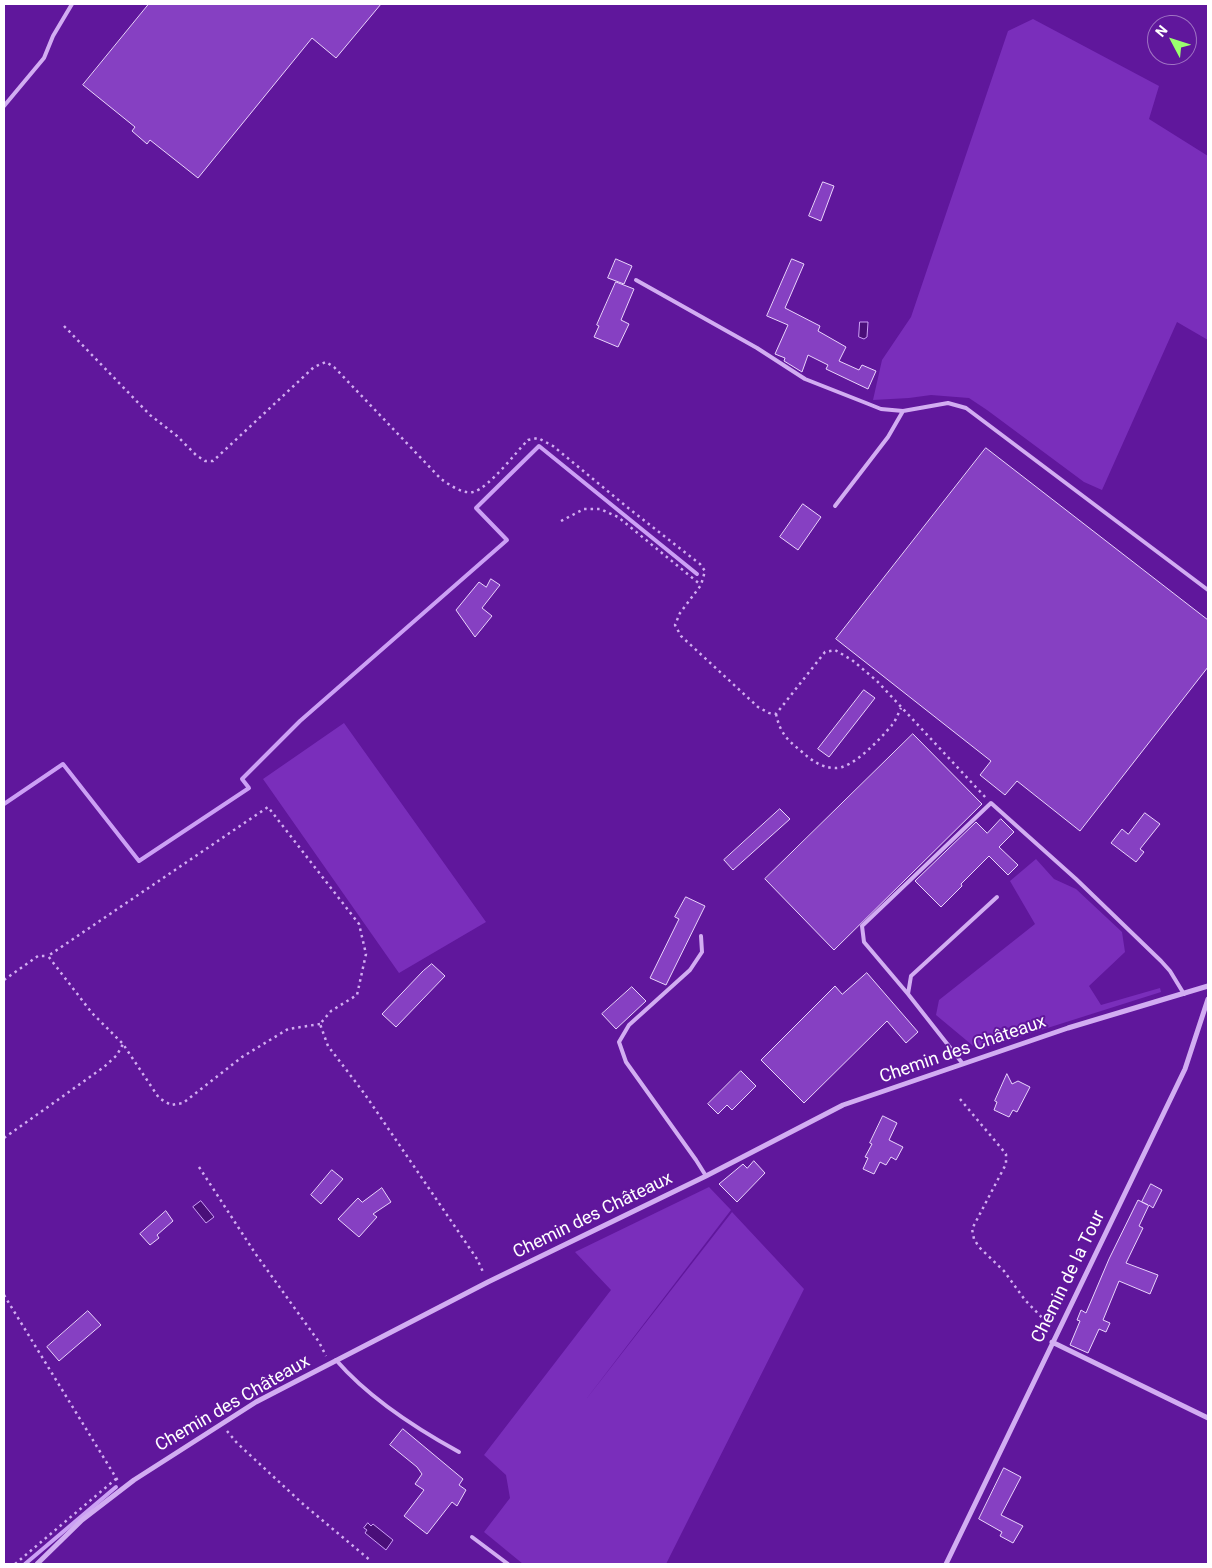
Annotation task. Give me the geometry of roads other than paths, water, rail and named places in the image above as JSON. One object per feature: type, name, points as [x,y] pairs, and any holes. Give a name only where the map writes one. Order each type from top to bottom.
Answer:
[{"type":"street","name":"Chemin des Châteaux","points":[[38,1564],[82,1520],[124,1488],[151,1468],[256,1402],[488,1282],[706,1176],[843,1105],[1068,1028],[1208,986]]},
{"type":"street","name":"Chemin de la Tour","points":[[946,1564],[1186,1069],[1208,999]]},
{"type":"street","points":[[1052,1342],[1208,1418]]},
{"type":"lane","points":[[4,106],[44,58],[53,36],[72,4]]},
{"type":"lane","points":[[636,280],[757,348],[805,379],[881,409],[903,411],[948,404],[966,408],[1208,590]]},
{"type":"lane","points":[[835,506],[888,437],[903,411]]},
{"type":"lane","points":[[963,1064],[864,942],[862,926],[991,802],[1076,879],[1161,961],[1170,971],[1184,994]]},
{"type":"lane","points":[[908,994],[911,976],[997,897]]},
{"type":"lane","points":[[701,936],[702,952],[690,970],[629,1025],[619,1042],[626,1062],[706,1176]]},
{"type":"lane","points":[[336,1360],[346,1372],[400,1416],[459,1452]]},
{"type":"lane","points":[[472,1537],[508,1564]]},
{"type":"waterway","points":[[4,804],[63,764],[139,861],[249,788],[242,779],[300,721],[507,540],[476,508],[539,446],[697,574]]},
{"type":"waterway","points":[[25,1564],[116,1487]]}]
